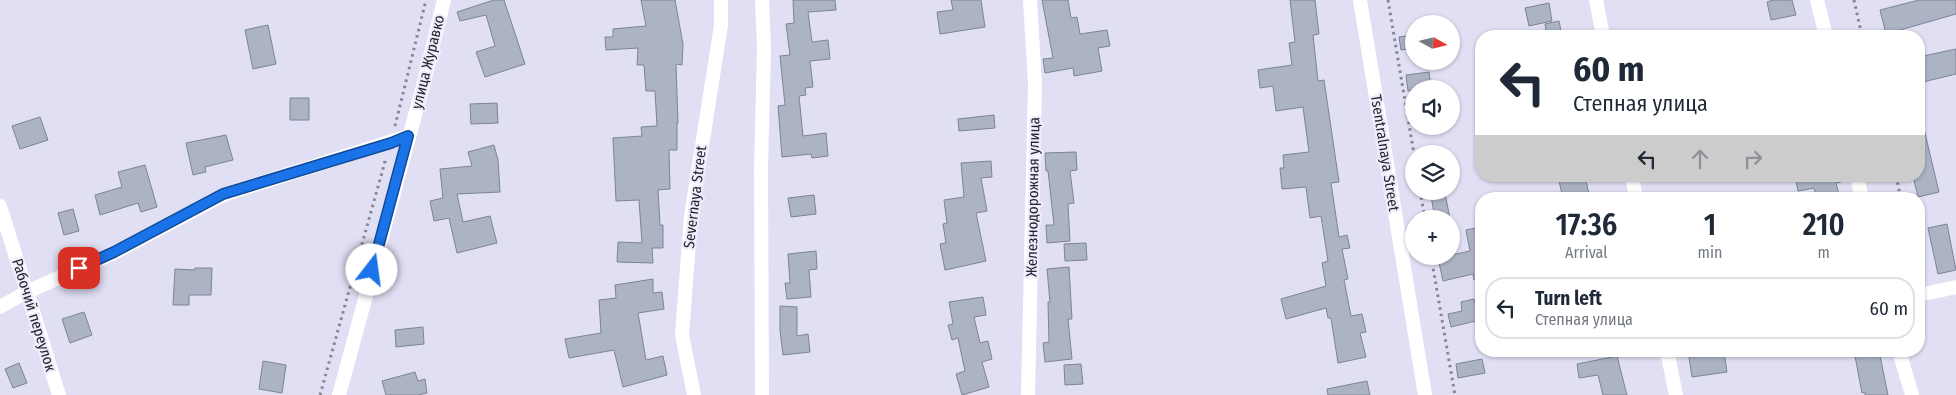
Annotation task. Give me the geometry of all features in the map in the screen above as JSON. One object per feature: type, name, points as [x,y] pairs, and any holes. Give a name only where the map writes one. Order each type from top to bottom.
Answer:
[{"type":"street","name":"улица Журавко","points":[[342,392],[444,0]]},
{"type":"street","name":"Severnaya Street","points":[[694,395],[682,334],[691,216],[721,25],[721,0]]},
{"type":"street","points":[[762,0],[764,48],[761,168],[762,395]]},
{"type":"street","name":"Железнодорожная улица","points":[[1028,395],[1035,83],[1030,0]]},
{"type":"street","name":"Tsentralnaya Street","points":[[1360,0],[1425,395]]},
{"type":"street","points":[[1596,0],[1602,30]]},
{"type":"street","points":[[1817,0],[1824,30]]},
{"type":"street","points":[[0,307],[26,292],[114,252],[223,194],[391,143],[408,136]]},
{"type":"street","name":"Рабочий переулок","points":[[0,206],[59,395]]},
{"type":"street","points":[[1925,294],[1956,287]]},
{"type":"street","points":[[1668,357],[1676,395]]},
{"type":"street","points":[[1902,357],[1912,395]]},
{"type":"path","points":[[320,395],[391,143],[426,0]]},
{"type":"path","points":[[1388,0],[1412,145]]},
{"type":"path","points":[[1854,0],[1861,30]]},
{"type":"path","points":[[1432,265],[1454,395]]},
{"type":"building","points":[[494,0],[504,0],[525,64],[485,77],[476,52],[495,46],[486,15],[460,21],[457,12]]},
{"type":"building","points":[[641,0],[675,0],[683,44],[682,65],[676,64],[677,150],[669,150],[670,189],[658,190],[660,225],[663,225],[663,248],[652,248],[653,263],[617,262],[618,242],[642,243],[639,200],[616,201],[613,138],[642,136],[641,127],[657,126],[655,91],[646,91],[644,65],[637,65],[638,48],[606,50],[605,37],[613,37],[613,29],[646,26]]},
{"type":"building","points":[[793,0],[835,0],[836,10],[808,12],[812,42],[828,40],[830,59],[810,61],[813,87],[805,88],[806,95],[799,96],[803,136],[826,133],[828,156],[812,158],[811,154],[782,157],[778,106],[785,105],[780,56],[790,55],[786,24],[794,23]]},
{"type":"building","points":[[951,0],[981,0],[985,27],[940,34],[937,12],[953,10]]},
{"type":"building","points":[[1042,0],[1068,0],[1071,18],[1077,17],[1080,34],[1107,30],[1110,46],[1098,48],[1102,71],[1074,76],[1073,68],[1045,73],[1043,59],[1053,58]]},
{"type":"building","points":[[1290,0],[1315,0],[1319,34],[1313,35],[1318,81],[1324,80],[1339,182],[1331,183],[1339,237],[1347,235],[1350,248],[1342,249],[1348,279],[1344,280],[1351,316],[1362,314],[1366,332],[1360,333],[1366,357],[1338,363],[1331,318],[1328,318],[1326,308],[1286,319],[1281,299],[1326,286],[1322,263],[1328,261],[1321,216],[1310,218],[1306,187],[1282,189],[1280,168],[1284,168],[1283,155],[1309,152],[1303,107],[1276,111],[1273,86],[1260,88],[1258,70],[1292,65],[1289,43],[1295,42]]},
{"type":"building","points":[[1773,0],[1792,0],[1796,15],[1771,20],[1767,2]]},
{"type":"building","points":[[1919,0],[1956,0],[1956,14],[1900,30],[1885,30],[1880,10]]},
{"type":"building","points":[[1549,3],[1552,21],[1529,26],[1525,8]]},
{"type":"building","points":[[1559,21],[1561,30],[1546,30],[1545,24]]},
{"type":"building","points":[[268,25],[276,64],[253,69],[245,30]]},
{"type":"building","points":[[1405,36],[1405,49],[1401,50],[1399,37]]},
{"type":"building","points":[[1956,49],[1956,74],[1925,82],[1925,56]]},
{"type":"building","points":[[1429,72],[1430,80],[1407,80],[1406,75]]},
{"type":"building","points":[[290,98],[309,98],[309,120],[290,120]]},
{"type":"building","points":[[497,103],[498,123],[471,124],[470,104]]},
{"type":"building","points":[[994,115],[995,128],[959,131],[958,119]]},
{"type":"building","points":[[40,117],[48,140],[20,149],[12,126]]},
{"type":"building","points":[[1925,133],[1939,192],[1925,195],[1925,192],[1917,192],[1914,182],[1925,182]]},
{"type":"building","points":[[226,135],[233,160],[205,167],[206,172],[193,175],[186,143]]},
{"type":"building","points":[[494,145],[498,160],[500,192],[457,194],[463,222],[490,216],[497,243],[457,253],[449,218],[434,221],[430,201],[443,198],[440,169],[472,166],[468,152]]},
{"type":"building","points":[[1076,152],[1077,170],[1070,171],[1074,203],[1068,204],[1070,241],[1047,243],[1046,225],[1054,225],[1045,153]]},
{"type":"building","points":[[991,161],[992,177],[981,178],[987,211],[976,213],[986,261],[945,270],[940,244],[946,243],[943,224],[947,223],[944,200],[964,197],[961,163]]},
{"type":"building","points":[[145,165],[157,207],[141,212],[138,203],[100,215],[95,195],[122,187],[118,172]]},
{"type":"building","points":[[1559,182],[1586,182],[1588,192],[1561,192]]},
{"type":"building","points":[[1796,182],[1841,182],[1836,183],[1838,192],[1815,192],[1814,188],[1798,191]]},
{"type":"building","points":[[814,195],[816,214],[791,217],[788,198]]},
{"type":"building","points":[[1432,200],[1446,200],[1448,210],[1433,210]]},
{"type":"building","points":[[73,209],[79,231],[64,235],[58,213]]},
{"type":"building","points":[[1947,224],[1956,270],[1938,274],[1928,228]]},
{"type":"building","points":[[1475,228],[1475,280],[1473,274],[1443,281],[1440,265],[1460,265],[1460,253],[1470,251],[1466,230]]},
{"type":"building","points":[[1086,243],[1087,260],[1065,261],[1064,244]]},
{"type":"building","points":[[816,251],[817,269],[809,270],[811,297],[787,299],[785,283],[790,283],[788,254]]},
{"type":"building","points":[[1069,267],[1072,319],[1068,319],[1072,359],[1045,362],[1043,343],[1049,342],[1048,302],[1050,302],[1047,269]]},
{"type":"building","points":[[195,268],[212,268],[211,295],[189,295],[189,305],[173,305],[175,269],[194,270]]},
{"type":"building","points":[[653,279],[653,293],[662,292],[664,309],[638,313],[646,360],[663,356],[667,375],[623,387],[614,350],[569,358],[565,339],[601,333],[599,300],[616,298],[615,285]]},
{"type":"building","points":[[983,297],[986,315],[974,317],[980,343],[988,341],[992,359],[982,362],[989,387],[962,395],[956,374],[965,371],[958,338],[952,340],[948,325],[953,324],[949,302]]},
{"type":"building","points":[[1474,299],[1475,321],[1451,327],[1448,314],[1462,311],[1461,302]]},
{"type":"building","points":[[780,306],[797,307],[797,336],[808,334],[810,352],[783,355]]},
{"type":"building","points":[[84,312],[92,335],[70,343],[62,319]]},
{"type":"building","points":[[423,327],[424,344],[396,347],[395,330]]},
{"type":"building","points":[[1617,357],[1627,395],[1603,395],[1598,375],[1579,378],[1577,364]]},
{"type":"building","points":[[1689,357],[1725,357],[1727,372],[1692,377]]},
{"type":"building","points":[[1855,357],[1880,357],[1888,395],[1865,395],[1865,392],[1862,393]]},
{"type":"building","points":[[1482,359],[1485,373],[1458,378],[1456,364]]},
{"type":"building","points":[[263,361],[286,365],[282,393],[259,389]]},
{"type":"building","points":[[19,363],[27,383],[13,388],[5,369]]},
{"type":"building","points":[[1081,364],[1083,384],[1065,385],[1064,365]]},
{"type":"building","points":[[415,372],[418,381],[425,379],[427,393],[418,395],[386,395],[382,381]]},
{"type":"building","points":[[1367,381],[1370,395],[1328,395],[1327,389]]},
{"type":"route","points":[[79,268],[114,252],[223,194],[391,143],[408,136],[372,270]]}]
